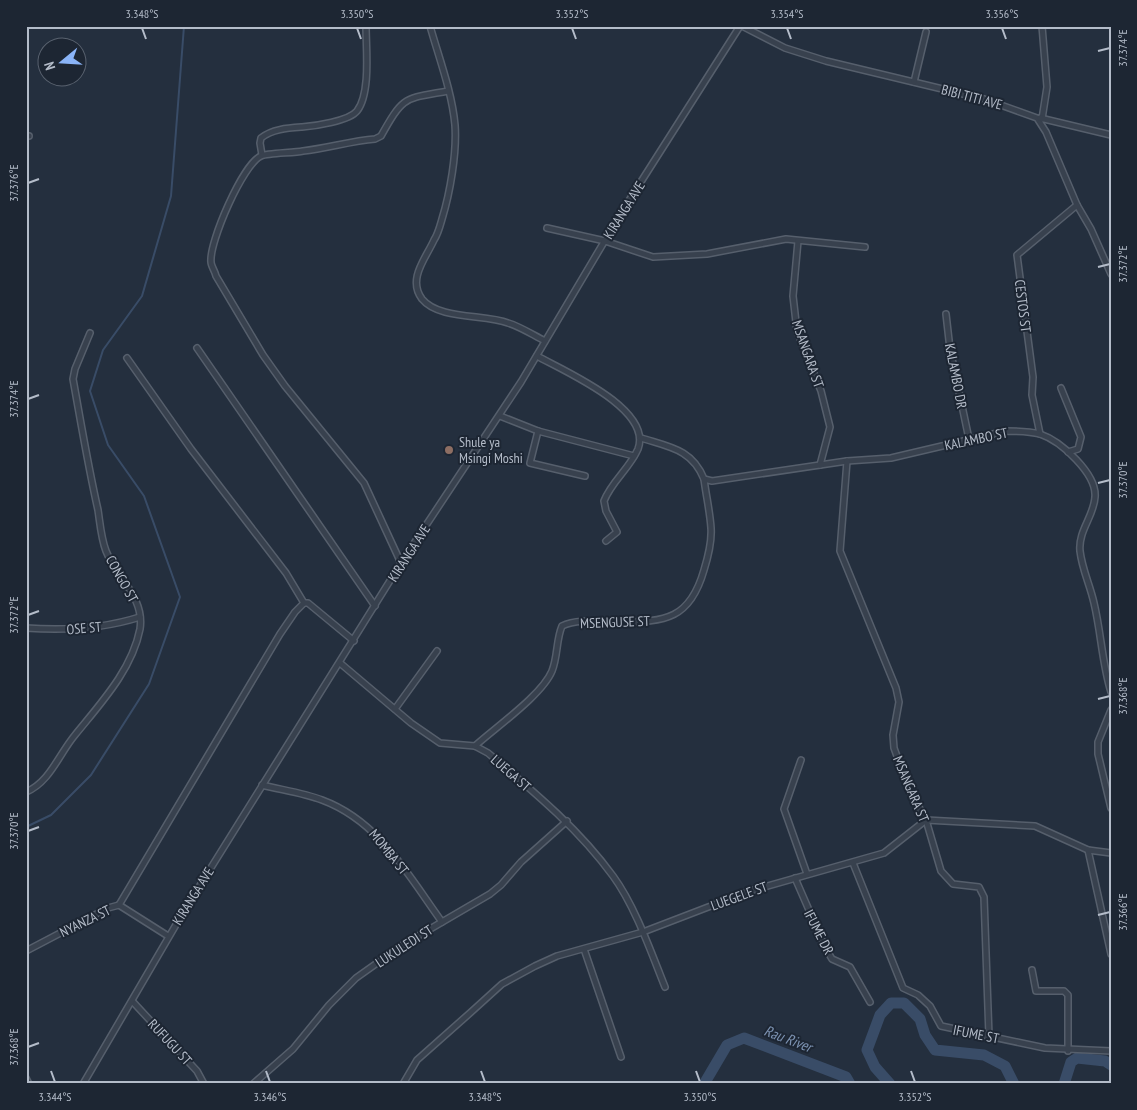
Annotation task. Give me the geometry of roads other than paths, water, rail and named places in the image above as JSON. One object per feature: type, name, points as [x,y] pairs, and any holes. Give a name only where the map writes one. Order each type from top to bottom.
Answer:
[{"type":"street","points":[[262,155],[261,138],[273,131],[319,125],[351,116],[357,110],[362,99],[366,78],[366,26]]},
{"type":"street","points":[[430,26],[448,91],[455,125],[455,140],[447,199],[435,239],[420,266],[416,280],[418,291],[422,300],[434,308],[506,322],[546,341]]},
{"type":"street","name":"BIBI TITI AVE","points":[[741,26],[785,48],[826,61],[984,99],[1040,118],[1111,135]]},
{"type":"street","name":"KIRANGA AVE","points":[[83,1084],[133,1002],[168,936],[376,606],[401,563],[500,416],[605,241],[741,26]]},
{"type":"street","points":[[1042,26],[1047,87],[1040,118],[1077,205],[1091,229],[1111,274]]},
{"type":"street","points":[[914,82],[926,32]]},
{"type":"street","points":[[401,563],[364,483],[285,386],[263,355],[216,276],[211,263],[217,236],[235,193],[248,171],[262,155],[306,151],[375,139],[381,136],[402,102],[409,98],[448,91]]},
{"type":"street","name":"CESTOS ST","points":[[1040,434],[1032,395],[1033,377],[1017,256],[1077,205]]},
{"type":"street","points":[[547,228],[605,241],[653,258],[707,254],[779,239],[865,247]]},
{"type":"street","name":"MSANGARA ST","points":[[798,241],[793,296],[797,331],[821,391],[830,427],[820,465]]},
{"type":"street","name":"KALAMBO DR","points":[[946,314],[950,349],[969,439]]},
{"type":"street","name":"CONGO ST","points":[[26,792],[45,779],[70,741],[94,712],[127,664],[140,628],[136,598],[112,565],[105,548],[85,451],[73,379],[75,369],[90,333]]},
{"type":"street","points":[[197,348],[376,606]]},
{"type":"street","points":[[537,356],[599,391],[624,409],[635,422],[641,438],[634,456],[604,501],[606,511],[616,532],[606,542]]},
{"type":"street","points":[[127,358],[191,449],[286,573],[304,603],[308,603],[354,641]]},
{"type":"street","points":[[1061,388],[1080,437],[1078,449],[1068,452]]},
{"type":"street","points":[[500,416],[538,431],[634,456]]},
{"type":"street","points":[[538,431],[530,463],[586,476]]},
{"type":"street","name":"KALAMBO ST","points":[[704,479],[719,481],[847,461],[891,458],[1006,432],[1024,431],[1040,434],[1054,441],[1068,452],[1092,479],[1095,491],[1095,500],[1080,540],[1080,551],[1094,602],[1104,668],[1111,692]]},
{"type":"street","points":[[641,438],[686,454],[700,468],[704,479]]},
{"type":"street","name":"MSANGARA ST","points":[[847,461],[840,551],[896,688],[899,702],[893,735],[894,748],[909,789],[926,820],[941,871],[947,879],[961,886],[979,887],[984,897],[989,1036]]},
{"type":"street","name":"MSENGUSE ST","points":[[475,746],[543,686],[552,672],[562,626],[580,623],[651,622],[671,616],[688,605],[700,584],[711,544],[711,528],[704,479]]},
{"type":"street","points":[[119,905],[280,634],[304,603]]},
{"type":"street","name":"OSE ST","points":[[26,628],[72,630],[120,623],[140,617]]},
{"type":"street","points":[[395,709],[437,651]]},
{"type":"street","name":"LUEGA ST","points":[[340,663],[395,709],[440,743],[475,746],[488,753],[567,821],[614,877],[643,932],[665,986]]},
{"type":"street","points":[[1111,710],[1098,742],[1098,748],[1111,808]]},
{"type":"street","points":[[801,760],[784,809],[807,874]]},
{"type":"street","name":"MOMBA ST","points":[[262,785],[322,800],[366,824],[391,852],[442,922]]},
{"type":"street","points":[[926,820],[1035,826],[1088,850],[1111,853]]},
{"type":"street","name":"LUEGELE ST","points":[[402,1084],[417,1060],[502,984],[535,966],[584,949],[643,932],[750,891],[807,874],[854,864],[884,853],[926,820]]},
{"type":"street","name":"LUKULEDI ST","points":[[253,1084],[293,1049],[329,1005],[356,978],[401,946],[490,894],[542,841],[567,821]]},
{"type":"street","points":[[1088,850],[1111,954]]},
{"type":"street","name":"IFUME ST","points":[[854,864],[903,988],[918,995],[930,1006],[944,1028],[1068,1051],[1111,1052]]},
{"type":"street","name":"IFUME DR","points":[[795,878],[810,916],[829,954],[835,961],[850,967],[870,1002]]},
{"type":"street","name":"NYANZA ST","points":[[26,951],[108,908],[119,905],[168,936]]},
{"type":"street","points":[[584,949],[621,1057]]},
{"type":"street","points":[[1032,970],[1036,991],[1064,991],[1068,995],[1068,1051]]},
{"type":"street","name":"RUFUGU ST","points":[[133,1002],[197,1071],[204,1084]]},
{"type":"street","points":[[26,1078],[29,1084]]},
{"type":"waterway","points":[[26,827],[51,815],[91,775],[149,684],[180,597],[144,496],[108,445],[90,391],[103,350],[142,296],[171,196],[184,26]]},
{"type":"waterway","name":"Rau River","points":[[890,1084],[875,1067],[867,1050],[880,1015],[891,1003],[904,1003],[920,1019],[925,1035],[935,1050],[984,1055],[1005,1066],[1014,1084]]},
{"type":"waterway","name":"Rau River","points":[[704,1084],[727,1045],[744,1038],[846,1077],[850,1084]]},
{"type":"waterway","name":"Rau River","points":[[1064,1084],[1071,1062],[1077,1058],[1105,1061],[1111,1065]]},
{"type":"place","name":"Shule ya Msingi Moshi","points":[[449,450]]}]
